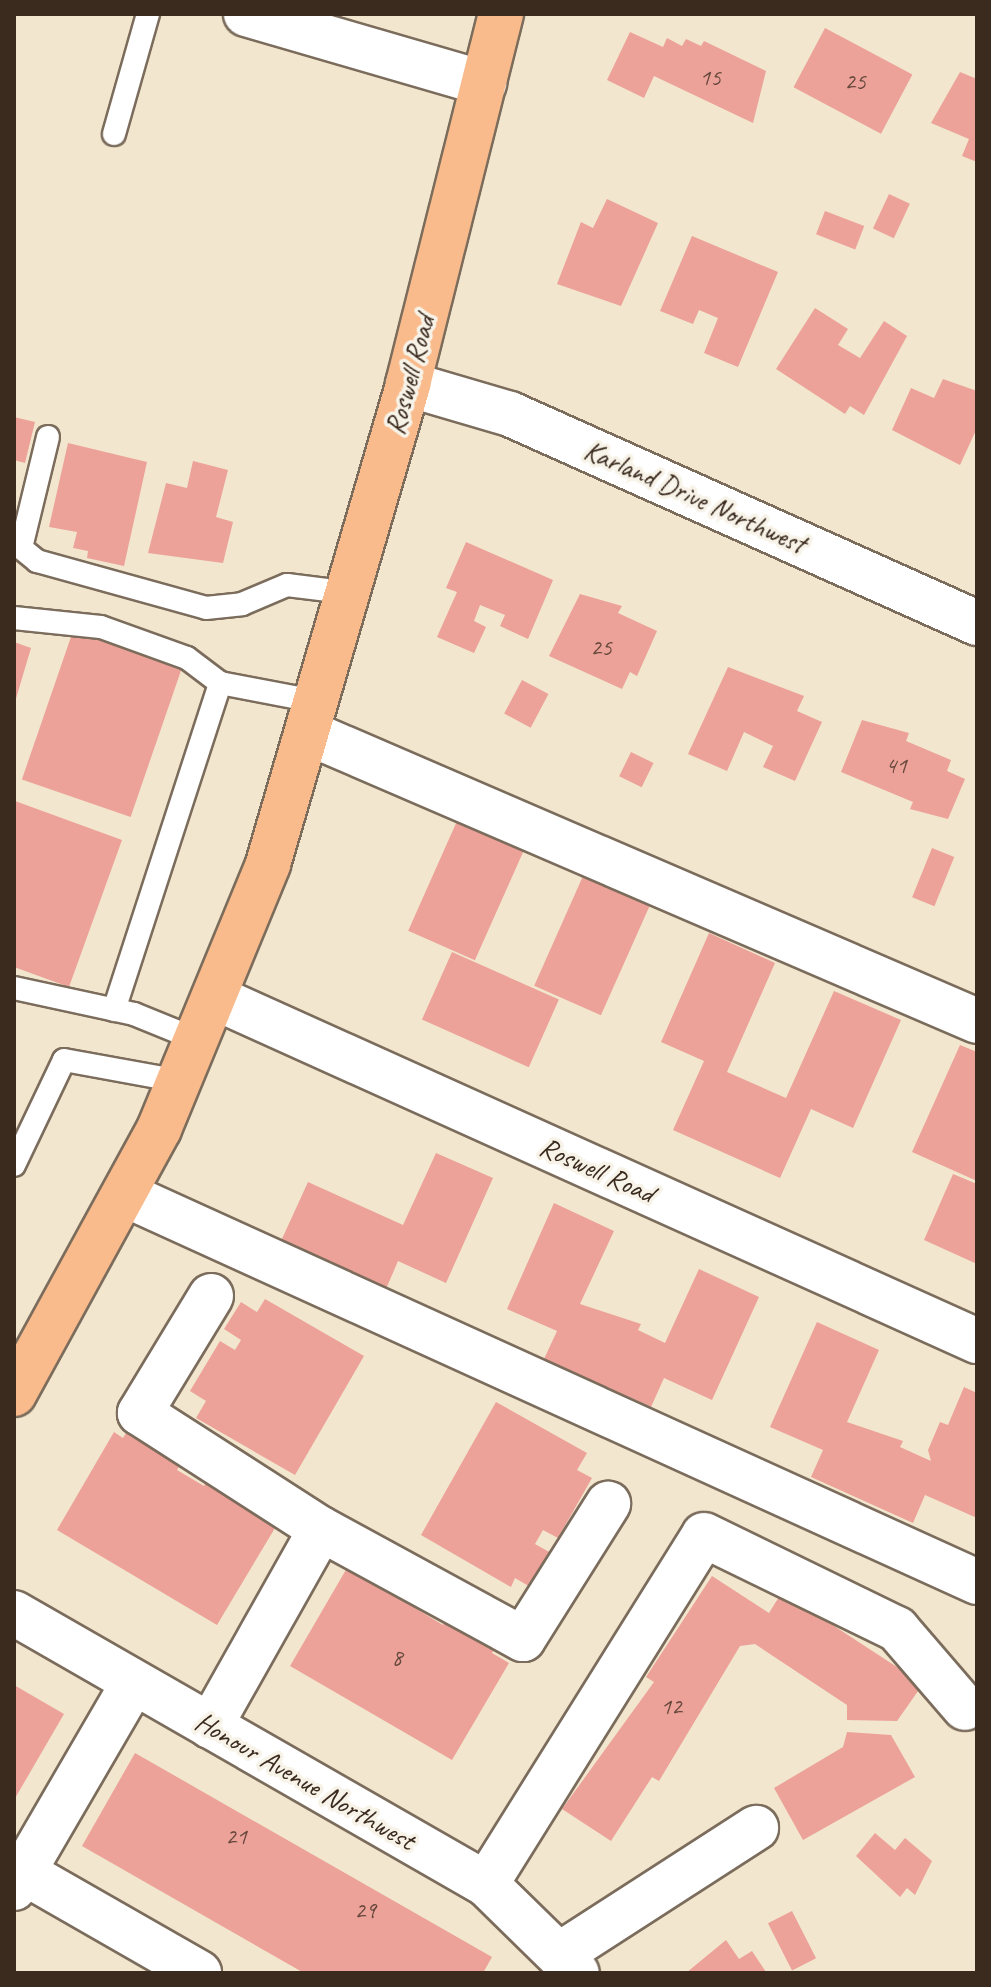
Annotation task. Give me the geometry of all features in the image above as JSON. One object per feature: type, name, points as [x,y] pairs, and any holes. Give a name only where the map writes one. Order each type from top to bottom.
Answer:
[{"type":"main road","name":"Roswell Road","points":[[14,1394],[126,1195],[180,1081],[216,998],[316,718],[408,384],[501,14]]},
{"type":"street","points":[[246,14],[484,83]]},
{"type":"street","name":"Karland Drive Northwest","points":[[408,384],[510,414],[977,623]]},
{"type":"street","points":[[316,718],[977,1021]]},
{"type":"street","name":"Roswell Road","points":[[216,998],[977,1341]]},
{"type":"street","points":[[126,1195],[977,1582]]},
{"type":"street","points":[[211,1296],[140,1413],[321,1529],[523,1639],[608,1504]]},
{"type":"street","points":[[210,1726],[321,1529]]},
{"type":"street","points":[[486,1884],[704,1535],[897,1629],[965,1708]]},
{"type":"street","name":"Honour Avenue Northwest","points":[[14,1613],[486,1884],[570,1963]]},
{"type":"street","points":[[134,1682],[19,1880],[199,1973]]},
{"type":"street","points":[[570,1963],[756,1828]]},
{"type":"lane","points":[[114,134],[148,14]]},
{"type":"lane","points":[[48,437],[21,548],[37,561],[206,608],[242,604],[287,585],[351,593]]},
{"type":"lane","points":[[14,618],[101,627],[187,658],[220,683],[316,718]]},
{"type":"lane","points":[[114,1010],[220,683]]},
{"type":"lane","points":[[14,988],[114,1010],[198,1040]]},
{"type":"lane","points":[[14,1165],[64,1060],[180,1081]]},
{"type":"building","points":[[825,28],[912,74],[881,134],[794,87]]},
{"type":"building","points":[[630,32],[663,47],[667,38],[682,46],[686,39],[701,46],[704,41],[766,71],[753,123],[654,76],[644,98],[607,80]]},
{"type":"building","points":[[960,72],[977,79],[977,162],[962,156],[969,139],[931,123]]},
{"type":"building","points":[[889,194],[910,204],[894,238],[873,228]]},
{"type":"building","points":[[607,199],[658,223],[621,306],[557,284],[581,222],[593,228]]},
{"type":"building","points":[[825,211],[864,226],[855,249],[816,234]]},
{"type":"building","points":[[692,236],[778,272],[738,367],[704,353],[718,318],[699,310],[693,324],[660,311]]},
{"type":"building","points":[[815,308],[848,329],[838,345],[860,358],[884,321],[907,336],[864,415],[850,406],[845,414],[776,369]]},
{"type":"building","points":[[943,379],[977,391],[977,428],[960,465],[892,430],[911,388],[934,398]]},
{"type":"building","points":[[14,417],[35,422],[25,463],[14,460]]},
{"type":"building","points":[[68,443],[147,462],[124,566],[87,558],[88,551],[73,548],[77,532],[49,527]]},
{"type":"building","points":[[193,461],[228,470],[216,517],[233,522],[223,563],[148,553],[166,483],[187,488]]},
{"type":"building","points":[[466,542],[553,580],[528,639],[500,626],[505,615],[480,605],[474,621],[486,627],[474,653],[437,637],[457,592],[446,588]]},
{"type":"building","points":[[580,594],[622,606],[618,613],[657,631],[637,676],[630,672],[622,689],[549,656]]},
{"type":"building","points":[[73,631],[182,668],[131,817],[22,779]]},
{"type":"building","points":[[14,642],[31,648],[15,702],[14,702]]},
{"type":"building","points":[[728,667],[804,696],[797,711],[822,722],[795,781],[763,767],[773,746],[744,732],[727,771],[688,754]]},
{"type":"building","points":[[522,680],[548,694],[531,728],[504,714]]},
{"type":"building","points":[[862,720],[909,733],[906,741],[951,760],[947,771],[965,779],[948,819],[910,809],[913,802],[841,772]]},
{"type":"building","points":[[631,752],[653,763],[642,787],[619,776]]},
{"type":"building","points":[[15,801],[122,840],[69,987],[14,967]]},
{"type":"building","points":[[457,821],[524,851],[475,960],[408,931]]},
{"type":"building","points":[[932,848],[954,857],[934,906],[912,897]]},
{"type":"building","points":[[583,876],[650,906],[601,1015],[534,986]]},
{"type":"building","points":[[709,933],[775,963],[727,1072],[786,1098],[834,991],[901,1020],[853,1128],[811,1109],[780,1178],[673,1130],[704,1061],[661,1042]]},
{"type":"building","points":[[452,952],[559,1000],[529,1067],[422,1020]]},
{"type":"building","points":[[960,1045],[977,1052],[977,1181],[912,1152]]},
{"type":"building","points":[[436,1153],[493,1178],[446,1283],[398,1261],[386,1289],[281,1241],[308,1182],[403,1225]]},
{"type":"building","points":[[953,1174],[977,1184],[977,1264],[924,1240]]},
{"type":"building","points":[[554,1203],[614,1231],[580,1304],[641,1324],[638,1330],[665,1343],[699,1269],[759,1297],[712,1400],[664,1378],[651,1407],[544,1359],[557,1331],[507,1309]]},
{"type":"building","points":[[265,1299],[364,1356],[295,1475],[196,1418],[206,1401],[190,1391],[220,1341],[235,1350],[241,1340],[224,1329],[241,1302],[257,1312]]},
{"type":"building","points":[[817,1322],[879,1350],[847,1422],[903,1441],[900,1447],[931,1461],[928,1450],[940,1422],[948,1425],[964,1387],[977,1393],[977,1518],[925,1495],[913,1523],[811,1477],[823,1450],[770,1427]]},
{"type":"building","points":[[496,1402],[587,1453],[577,1470],[592,1478],[558,1538],[543,1530],[535,1544],[551,1553],[532,1588],[515,1578],[511,1587],[421,1535]]},
{"type":"building","points":[[130,1426],[184,1458],[177,1470],[204,1486],[211,1473],[269,1508],[262,1520],[275,1528],[217,1625],[57,1530],[114,1432],[123,1438]]},
{"type":"building","points":[[364,1562],[422,1596],[415,1608],[443,1625],[451,1612],[500,1640],[492,1653],[509,1663],[452,1760],[290,1666],[347,1568],[356,1574]]},
{"type":"building","points":[[712,1576],[769,1613],[782,1592],[923,1684],[897,1721],[847,1720],[847,1705],[755,1644],[740,1646],[659,1781],[652,1777],[611,1841],[562,1809],[654,1682],[646,1677]]},
{"type":"building","points":[[14,1685],[64,1714],[14,1800]]},
{"type":"building","points":[[847,1732],[891,1735],[915,1777],[803,1840],[774,1788],[843,1747]]},
{"type":"building","points":[[135,1753],[492,1957],[483,1973],[304,1973],[82,1846]]},
{"type":"building","points":[[875,1833],[895,1850],[905,1838],[932,1861],[915,1895],[907,1888],[900,1897],[856,1856]]},
{"type":"building","points":[[792,1911],[816,1958],[792,1970],[768,1923]]},
{"type":"building","points":[[726,1940],[739,1959],[752,1951],[766,1972],[686,1973]]}]
